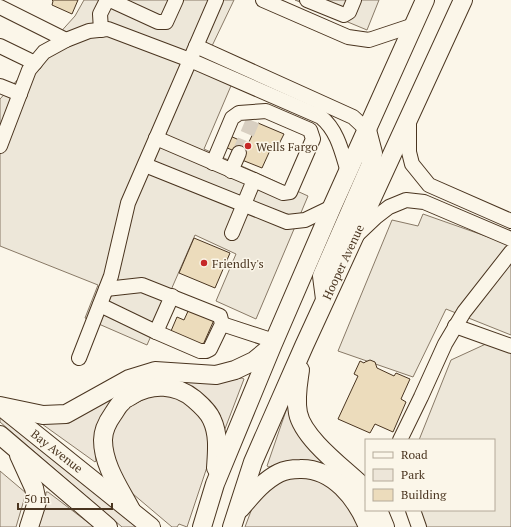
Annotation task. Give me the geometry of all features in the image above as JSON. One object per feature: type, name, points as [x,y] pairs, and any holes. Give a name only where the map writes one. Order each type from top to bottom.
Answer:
[{"type":"main road","points":[[202,527],[214,484],[273,344],[332,207],[425,0]]},
{"type":"main road","name":"Hooper Avenue","points":[[233,521],[253,462],[304,346],[461,6]]},
{"type":"main road","points":[[325,300],[322,276],[370,166],[373,153],[367,130]]},
{"type":"main road","points":[[0,406],[43,415],[66,414],[129,379],[155,371],[216,375],[235,370],[254,361],[273,344]]},
{"type":"main road","points":[[304,346],[297,388],[296,404],[298,415],[302,424],[315,442],[360,484],[365,491]]},
{"type":"main road","points":[[131,510],[110,470],[103,439],[108,421],[122,402],[141,390],[159,386],[176,389],[190,395],[202,406],[212,419],[216,435],[217,449],[214,484]]},
{"type":"main road","name":"Bay Avenue","points":[[0,406],[151,527]]},
{"type":"main road","name":"Bay Avenue","points":[[0,435],[108,527]]},
{"type":"main road","points":[[16,449],[34,488],[37,502],[29,527]]},
{"type":"main road","points":[[233,521],[260,486],[279,473],[292,469],[308,469],[323,473],[336,481],[356,504],[365,518],[368,527]]},
{"type":"main road","points":[[378,511],[385,527]]},
{"type":"lane","points":[[101,30],[100,14],[108,0],[158,22],[166,22],[176,0]]},
{"type":"lane","points":[[79,358],[111,276],[128,203],[216,0]]},
{"type":"lane","points":[[263,0],[348,37],[368,40],[414,25]]},
{"type":"lane","points":[[307,0],[344,15],[349,12],[354,0]]},
{"type":"lane","points":[[461,6],[472,0]]},
{"type":"lane","points":[[0,7],[66,40]]},
{"type":"lane","points":[[0,146],[29,70],[44,52],[66,40],[89,32],[108,29],[190,60],[321,117],[329,123],[333,131],[340,146],[348,172]]},
{"type":"lane","points":[[0,46],[35,63]]},
{"type":"lane","points":[[196,46],[353,117],[367,130]]},
{"type":"lane","points":[[0,86],[20,94]]},
{"type":"lane","points":[[156,138],[231,171],[283,192],[290,192],[313,139],[310,130],[266,111],[256,113],[238,113],[232,118],[213,163]]},
{"type":"lane","points":[[409,119],[409,152],[412,164],[429,185],[511,222]]},
{"type":"lane","points":[[231,171],[239,153]]},
{"type":"lane","points":[[145,165],[287,222],[305,220],[332,207]]},
{"type":"lane","points":[[232,233],[254,180]]},
{"type":"lane","points":[[354,238],[389,207],[406,200],[424,202],[511,239]]},
{"type":"lane","points":[[401,439],[455,326],[464,312],[511,252]]},
{"type":"lane","points":[[100,305],[200,351],[210,349],[222,324],[220,316],[142,285],[106,289]]},
{"type":"lane","points":[[156,332],[172,296]]},
{"type":"lane","points":[[222,324],[273,344]]},
{"type":"lane","points":[[455,326],[511,346]]},
{"type":"lane","points":[[413,511],[419,527]]},
{"type":"green space","points":[[242,378],[244,379],[223,434],[179,382],[179,380],[220,382]]},
{"type":"green space","points":[[154,394],[178,397],[207,423],[210,458],[187,527],[179,524],[177,527],[172,527],[133,494],[124,485],[117,474],[110,438],[123,410]]},
{"type":"green space","points":[[116,395],[95,450],[95,462],[35,419]]},
{"type":"green space","points":[[289,402],[334,469],[302,462],[286,462],[269,467],[267,466]]},
{"type":"green space","points":[[0,415],[139,527],[122,527],[0,422]]},
{"type":"green space","points":[[0,471],[26,493],[16,527],[0,527]]},
{"type":"green space","points":[[291,476],[317,478],[340,495],[361,527],[245,527],[254,503],[266,488]]},
{"type":"green space","points":[[46,492],[94,527],[38,527],[45,505]]},
{"type":"shaded area","points":[[84,0],[234,0],[212,46],[242,60],[204,149],[308,196],[256,319],[216,301],[236,254],[195,235],[147,345],[85,318],[98,285],[0,246],[0,99],[75,16]]},
{"type":"shaded area","points":[[295,0],[379,0],[367,30]]},
{"type":"shaded area","points":[[423,214],[511,245],[511,335],[446,309],[413,377],[338,351],[392,220],[418,226]]},
{"type":"shaded area","points":[[488,343],[511,353],[511,527],[421,527],[417,511],[495,511],[495,439],[419,439],[451,360]]},
{"type":"building","points":[[52,0],[78,0],[72,14],[52,5]]},
{"type":"building","name":"Wells Fargo","points":[[258,123],[284,134],[277,148],[272,146],[262,168],[242,160],[243,155],[223,146],[228,135],[248,144]]},
{"type":"building","name":"Friendly's","points":[[194,238],[230,253],[215,288],[179,273]]},
{"type":"building","points":[[189,309],[214,320],[202,347],[171,331],[177,317],[184,320]]},
{"type":"building","points":[[370,360],[375,362],[377,368],[394,376],[396,373],[410,379],[401,399],[406,402],[393,432],[375,424],[370,433],[338,419],[358,376],[354,374],[360,361],[364,363]]},
{"type":"tunnel","points":[[239,153],[256,113]]},
{"type":"place","name":"Wells Fargo","points":[[248,146]]},
{"type":"place","name":"Friendly's","points":[[204,263]]}]
